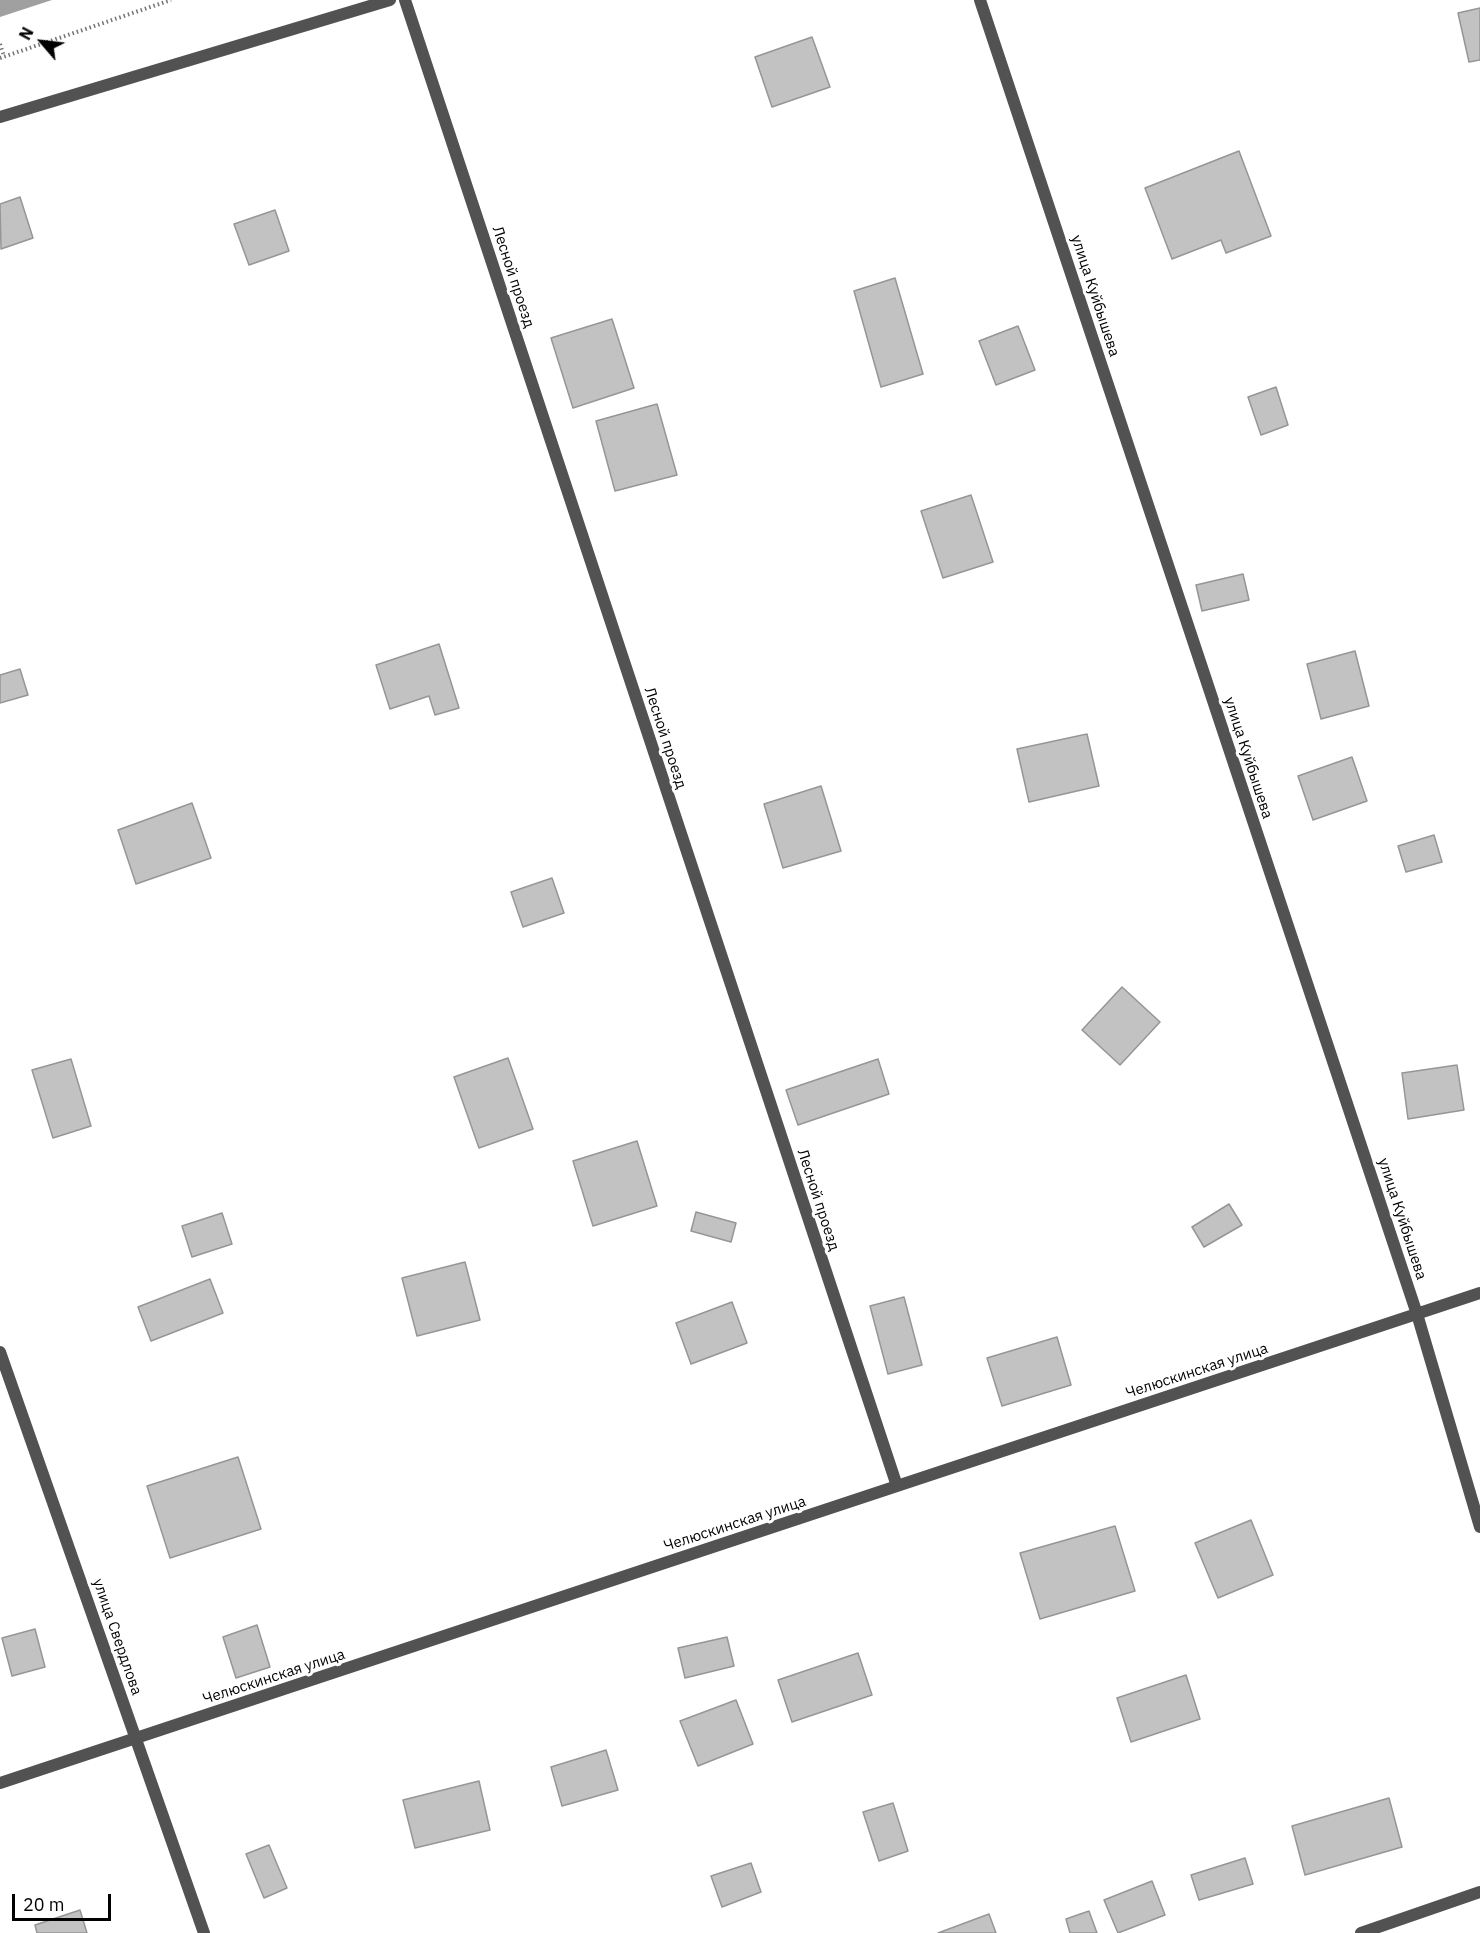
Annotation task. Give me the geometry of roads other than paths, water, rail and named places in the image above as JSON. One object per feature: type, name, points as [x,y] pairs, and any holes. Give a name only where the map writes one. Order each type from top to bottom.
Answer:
[{"type":"street","points":[[0,117],[390,0]]},
{"type":"street","name":"Лесной проезд","points":[[405,0],[897,1486]]},
{"type":"street","name":"улица Куйбышева","points":[[980,0],[1417,1314],[1480,1527]]},
{"type":"street","name":"Челюскинская улица","points":[[0,1783],[1480,1293]]},
{"type":"street","name":"улица Свердлова","points":[[0,1352],[204,1933]]},
{"type":"street","points":[[1361,1933],[1480,1892]]}]
